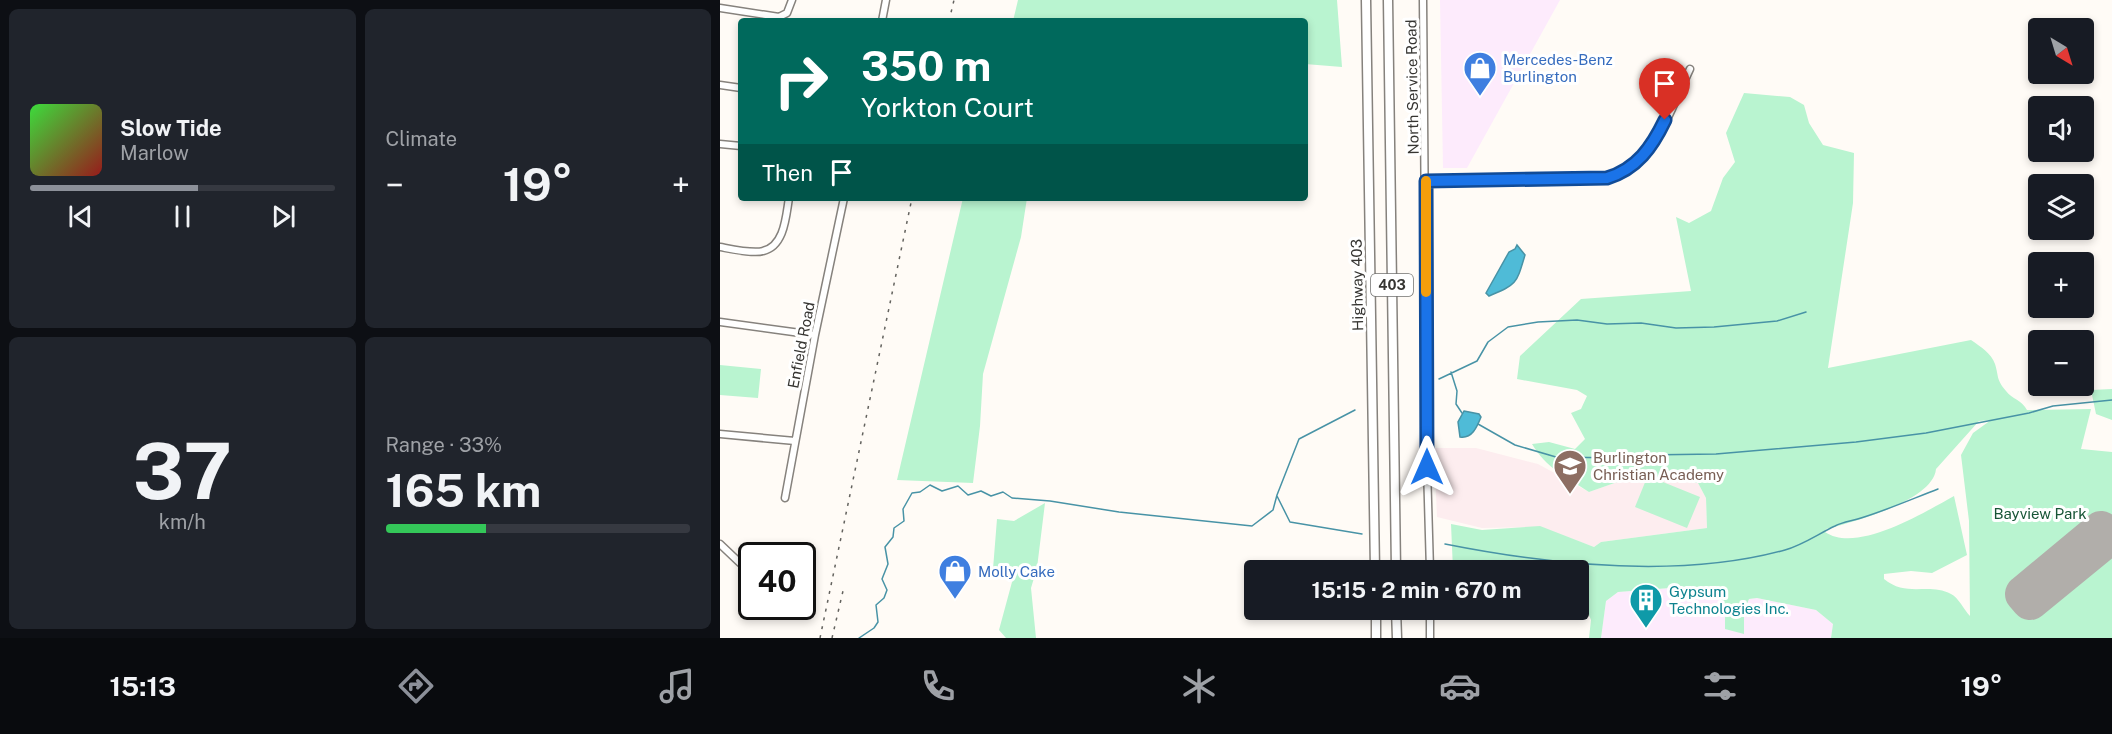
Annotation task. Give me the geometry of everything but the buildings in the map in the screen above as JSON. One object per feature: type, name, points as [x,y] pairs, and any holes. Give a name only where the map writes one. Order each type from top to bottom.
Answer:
[{"type":"highway","name":"Highway 403","points":[[1366,0],[1375,560]]},
{"type":"highway","name":"403","points":[[1388,0],[1396,560]]},
{"type":"highway","points":[[1376,620],[1376,638]]},
{"type":"highway","points":[[1396,620],[1397,638]]},
{"type":"street","points":[[720,8],[779,17],[787,13],[792,0]]},
{"type":"street","points":[[883,18],[886,0]]},
{"type":"street","name":"North Service Road","points":[[1423,0],[1430,560]]},
{"type":"street","points":[[1426,181],[1593,179],[1619,175],[1644,156],[1655,141],[1690,69]]},
{"type":"street","points":[[720,85],[738,88]]},
{"type":"street","points":[[720,144],[738,146]]},
{"type":"street","points":[[720,248],[763,252],[771,247],[778,241],[782,231],[788,201]]},
{"type":"street","name":"Enfield Road","points":[[785,498],[815,335],[843,201]]},
{"type":"street","points":[[720,322],[815,335]]},
{"type":"street","points":[[720,434],[795,441]]},
{"type":"street","points":[[720,544],[738,561]]},
{"type":"street","points":[[1430,620],[1430,638]]},
{"type":"shaded area","points":[[1440,0],[1560,0],[1467,168],[1443,168]]},
{"type":"shaded area","name":"Burlington Christian Academy","points":[[1434,448],[1476,448],[1538,464],[1589,492],[1640,474],[1698,483],[1706,498],[1707,528],[1601,542],[1594,547],[1540,527],[1482,528],[1437,517]]},
{"type":"shaded area","points":[[1683,587],[1711,593],[1720,600],[1725,613],[1726,629],[1744,633],[1744,611],[1749,599],[1757,598],[1816,610],[1833,624],[1831,638],[1601,638],[1606,601],[1618,592]]},
{"type":"green space","points":[[1018,0],[1337,0],[1342,67],[1308,64],[1308,18],[1014,18]]},
{"type":"green space","name":"Bayview Park","points":[[1744,93],[1790,97],[1804,105],[1809,123],[1823,145],[1854,153],[1853,203],[1828,368],[1971,340],[1991,357],[2003,387],[2027,410],[2091,409],[2081,449],[2112,452],[2112,638],[1831,638],[1833,624],[1816,610],[1757,598],[1749,599],[1744,611],[1744,634],[1725,629],[1725,613],[1720,600],[1711,593],[1683,587],[1618,592],[1606,601],[1601,638],[1589,638],[1591,620],[1589,615],[1589,560],[1453,560],[1451,524],[1482,530],[1540,526],[1594,547],[1601,542],[1707,528],[1706,498],[1698,483],[1648,476],[1700,497],[1687,528],[1635,507],[1648,475],[1640,474],[1589,492],[1557,471],[1544,460],[1532,444],[1549,442],[1575,449],[1585,439],[1571,413],[1581,409],[1587,396],[1577,390],[1517,379],[1520,356],[1581,299],[1691,291],[1676,217],[1689,223],[1711,211],[1723,178],[1735,162],[1726,133]],"holes":[[[1991,420],[1973,433],[1961,455],[1969,521],[1970,616],[1951,594],[1934,589],[1901,588],[1884,579],[1884,574],[1911,571],[1932,573],[1967,555],[1954,496],[1909,520],[1872,534],[1855,538],[1839,537],[1825,532],[1826,529],[1890,508],[1921,491],[1932,480],[1936,469],[1979,421]]]},
{"type":"green space","points":[[962,201],[1027,201],[1021,237],[983,374],[973,483],[897,480]]},
{"type":"green space","points":[[720,365],[761,369],[758,398],[720,395]]},
{"type":"green space","points":[[2112,389],[2112,420],[2096,414],[2092,396],[2094,390]]},
{"type":"green space","points":[[1045,503],[1037,568],[1031,588],[1036,638],[1006,638],[999,630],[1012,582],[993,569],[997,519],[1014,521]]},
{"type":"water","points":[[1517,245],[1525,255],[1517,278],[1510,286],[1489,296],[1486,293],[1509,252]]},
{"type":"water","points":[[1464,411],[1479,414],[1481,417],[1471,434],[1460,437],[1458,422]]},
{"type":"waterway","points":[[1439,379],[1477,361],[1488,342],[1508,327],[1538,322],[1577,320],[1607,324],[1641,323],[1676,328],[1714,327],[1777,321],[1806,312]]},
{"type":"waterway","points":[[1451,372],[1457,391],[1456,404],[1462,413]]},
{"type":"waterway","points":[[1478,424],[1515,445],[1556,457],[1620,458],[1644,455],[1716,454],[1856,442],[1926,433],[2029,413],[2053,406],[2112,400]]},
{"type":"waterway","points":[[859,638],[874,628],[878,622],[876,605],[884,598],[887,590],[882,579],[888,564],[885,547],[893,537],[894,528],[904,521],[903,509],[912,493],[920,492],[930,485],[942,491],[958,486],[968,495],[981,491],[991,496],[1003,492],[1012,498],[1252,526],[1273,510],[1299,439],[1355,410]]},
{"type":"waterway","points":[[1445,544],[1571,563],[1615,566],[1702,564],[1745,559],[1792,548],[1838,525],[1880,512],[1938,489]]},
{"type":"waterway","points":[[1277,496],[1290,522],[1362,534]]},
{"type":"runway","points":[[2101,530],[2107,538],[2030,601],[2024,594],[2101,530]]},
{"type":"railway","points":[[950,18],[954,0]]},
{"type":"railway","points":[[820,638],[911,201]]},
{"type":"railway","points":[[832,638],[843,591]]},
{"type":"slow traffic","points":[[1426,181],[1426,292]]},
{"type":"place","name":"Mercedes-Benz Burlington","points":[[1480,97]]},
{"type":"place","name":"Burlington Christian Academy","points":[[1570,495]]},
{"type":"place","name":"Molly Cake","points":[[955,600]]},
{"type":"place","name":"Gypsum Technologies Inc.","points":[[1646,629]]},
{"type":"route","points":[[1427,467],[1426,181],[1593,179],[1619,175],[1644,156],[1655,141],[1665,120]]}]
